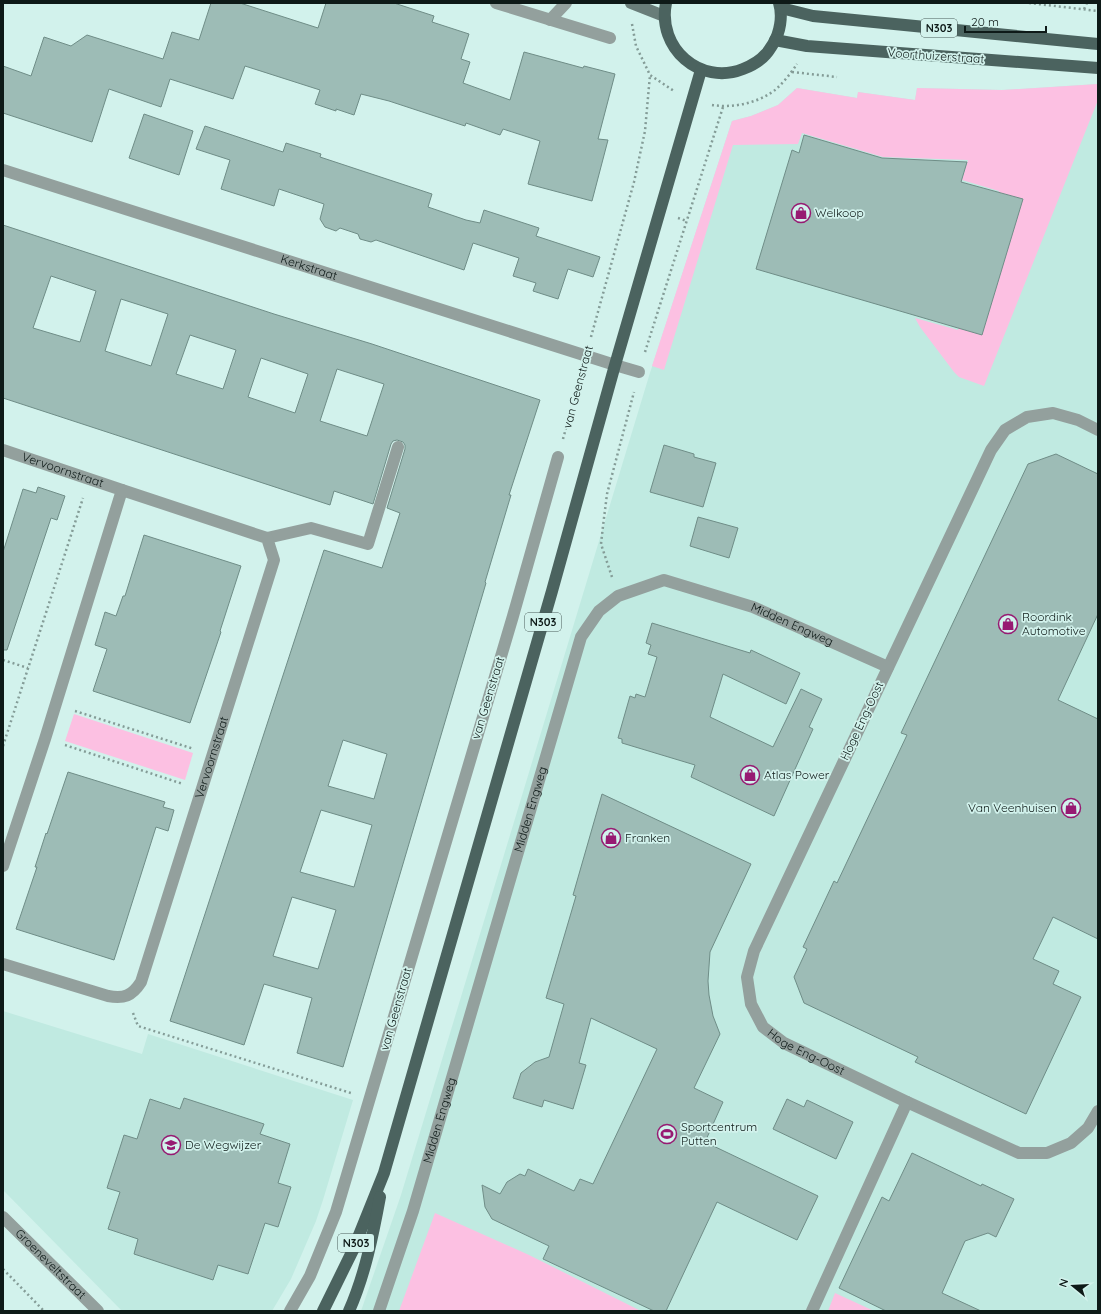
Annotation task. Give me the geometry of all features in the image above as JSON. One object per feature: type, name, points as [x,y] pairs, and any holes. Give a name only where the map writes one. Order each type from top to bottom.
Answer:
[{"type":"main road","points":[[631,3],[664,16]]},
{"type":"main road","points":[[666,3],[664,16],[666,28],[675,49],[686,61],[701,70],[718,74],[735,72],[752,66],[766,55],[775,40],[780,24],[780,5]]},
{"type":"main road","name":"N303","points":[[780,5],[813,16],[1098,44]]},
{"type":"main road","name":"Voorthuizerstraat","points":[[775,40],[807,46],[1098,68]]},
{"type":"main road","name":"N303","points":[[323,1311],[353,1250],[384,1173],[701,70]]},
{"type":"main road","name":"N303","points":[[349,1311],[358,1291],[374,1232],[384,1173]]},
{"type":"street","points":[[496,3],[610,38]]},
{"type":"street","points":[[550,20],[566,3]]},
{"type":"street","name":"Kerkstraat","points":[[3,170],[639,372]]},
{"type":"street","name":"Hoge Eng-Oost","points":[[1098,430],[1078,420],[1053,414],[1027,417],[1005,430],[991,450],[754,951],[747,977],[751,1004],[763,1027],[784,1044],[1019,1153],[1047,1153],[1071,1143],[1088,1128],[1098,1111]]},
{"type":"street","points":[[267,538],[311,528],[368,544],[398,447]]},
{"type":"street","name":"Vervoornstraat","points":[[3,450],[267,538],[274,560],[141,982],[135,990],[127,996]]},
{"type":"street","name":"van Geenstraat","points":[[290,1311],[310,1276],[336,1212],[513,616],[558,457]]},
{"type":"street","points":[[3,866],[45,739],[122,490]]},
{"type":"street","name":"Midden Engweg","points":[[378,1311],[413,1211],[581,637],[599,611],[618,596],[664,580],[753,607],[888,667]]},
{"type":"street","points":[[3,964],[108,996],[118,998],[127,996]]},
{"type":"street","points":[[812,1311],[907,1102]]},
{"type":"street","name":"Groeneveltstraat","points":[[3,1218],[98,1311]]},
{"type":"path","name":"van Geenstraat","points":[[558,457],[634,182],[645,131],[650,74],[636,46],[631,21],[631,3]]},
{"type":"path","points":[[1030,3],[1098,11]]},
{"type":"path","points":[[1084,10],[1087,3]]},
{"type":"path","points":[[792,72],[837,77]]},
{"type":"path","points":[[618,596],[601,544],[607,494],[639,372],[723,107]]},
{"type":"path","points":[[3,746],[89,479]]},
{"type":"path","points":[[3,660],[28,668]]},
{"type":"path","points":[[55,704],[213,754]]},
{"type":"path","points":[[45,739],[201,790]]},
{"type":"path","points":[[127,996],[138,1026],[370,1099]]},
{"type":"path","points":[[3,1269],[44,1311]]},
{"type":"shaded area","points":[[1098,84],[1098,1311],[361,1311],[401,1195],[649,376],[732,121],[751,116],[778,105],[797,88],[857,98],[858,92],[915,100],[917,88],[1002,90]]},
{"type":"shaded area","points":[[1098,84],[1098,100],[984,386],[959,377],[920,327],[915,318],[958,330],[999,191],[962,180],[968,160],[883,157],[802,133],[798,144],[733,145],[664,370],[652,366],[732,121],[751,116],[778,105],[797,88],[857,98],[858,92],[915,100],[917,88],[1002,90]]},
{"type":"shaded area","points":[[74,714],[193,753],[185,780],[65,741]]},
{"type":"shaded area","name":"De Wegwijzer","points":[[3,1011],[142,1054],[148,1034],[353,1100],[316,1221],[291,1279],[272,1311],[122,1311],[3,1190]]},
{"type":"shaded area","points":[[435,1213],[529,1255],[641,1311],[399,1311]]},
{"type":"shaded area","points":[[835,1293],[874,1311],[828,1311]]},
{"type":"building","points":[[211,3],[240,3],[318,28],[326,3],[394,3],[434,16],[432,22],[469,34],[461,59],[470,62],[463,83],[510,100],[524,52],[583,68],[584,66],[615,74],[598,139],[608,140],[592,201],[528,184],[540,141],[503,129],[500,135],[466,123],[465,126],[389,101],[361,94],[354,115],[336,109],[336,111],[315,104],[320,90],[245,66],[233,99],[170,79],[161,107],[109,89],[92,142],[3,113],[3,66],[31,76],[44,37],[71,46],[87,35],[163,59],[172,32],[199,40]]},
{"type":"building","points":[[144,114],[193,131],[179,175],[129,158]]},
{"type":"building","points":[[205,126],[283,152],[286,143],[321,154],[320,157],[432,194],[428,207],[466,220],[480,223],[484,210],[539,228],[536,236],[600,257],[593,277],[568,269],[558,299],[533,291],[536,283],[513,276],[519,258],[473,243],[464,270],[376,240],[371,242],[360,239],[358,234],[340,228],[336,231],[325,227],[320,219],[324,204],[279,189],[274,206],[221,189],[230,160],[196,149]]},
{"type":"building","points":[[804,135],[882,158],[967,162],[961,182],[1023,199],[982,335],[756,269],[792,150],[799,153]]},
{"type":"building","points":[[3,225],[540,400],[509,495],[511,495],[485,582],[486,583],[343,1067],[297,1053],[312,998],[264,984],[244,1045],[170,1021],[324,550],[382,568],[400,513],[387,508],[405,445],[403,442],[397,440],[393,441],[391,444],[373,504],[334,491],[330,505],[3,398]],"holes":[[[51,276],[96,291],[80,342],[33,328]],[[121,299],[168,314],[151,366],[105,351]],[[190,335],[236,350],[223,389],[176,374]],[[261,358],[308,374],[295,413],[248,397]],[[337,369],[384,384],[367,436],[320,421]],[[343,740],[387,754],[374,799],[328,786]],[[321,810],[372,825],[354,887],[300,872]],[[292,897],[336,910],[318,969],[273,956]]]},
{"type":"building","points":[[664,445],[694,454],[694,457],[716,463],[703,507],[650,492]]},
{"type":"building","points":[[1056,454],[1098,474],[1098,614],[1058,700],[1098,719],[1098,939],[1053,917],[1033,959],[1059,971],[1053,984],[1081,997],[1026,1114],[915,1062],[918,1057],[804,1003],[794,977],[807,949],[803,947],[834,881],[837,883],[907,735],[901,733],[1028,464]]},
{"type":"building","points":[[38,487],[65,496],[57,520],[51,518],[7,650],[3,650],[3,552],[23,489],[36,493]]},
{"type":"building","points":[[698,517],[738,528],[729,558],[690,546]]},
{"type":"building","points":[[144,535],[241,566],[220,631],[221,632],[190,723],[93,691],[107,649],[95,645],[105,612],[116,616],[123,596],[125,596]]},
{"type":"building","points":[[652,623],[750,653],[751,650],[800,673],[786,704],[723,674],[710,717],[773,747],[801,689],[822,699],[809,727],[813,729],[774,816],[691,777],[695,765],[622,743],[622,739],[618,738],[630,696],[635,698],[636,694],[645,697],[657,657],[648,654],[651,645],[646,643]]},
{"type":"building","points":[[68,772],[165,802],[163,807],[174,810],[168,831],[156,827],[114,960],[16,929],[37,867],[35,867],[46,833],[47,834]]},
{"type":"building","points":[[602,794],[751,864],[710,952],[708,981],[709,995],[713,1016],[720,1034],[694,1088],[723,1102],[705,1142],[818,1196],[797,1240],[717,1202],[666,1311],[654,1311],[543,1259],[549,1246],[492,1219],[485,1207],[482,1185],[500,1194],[507,1182],[520,1174],[525,1176],[528,1169],[574,1191],[580,1179],[593,1184],[657,1049],[591,1018],[579,1063],[586,1065],[573,1109],[544,1100],[542,1107],[513,1098],[521,1073],[535,1062],[549,1057],[564,1004],[546,998],[576,896],[573,895]]},
{"type":"building","points":[[184,1098],[264,1124],[260,1134],[290,1144],[278,1183],[291,1187],[278,1227],[265,1223],[248,1274],[218,1265],[213,1280],[134,1254],[138,1239],[108,1229],[120,1192],[107,1188],[124,1135],[137,1139],[150,1099],[180,1109]]},
{"type":"building","points":[[787,1099],[804,1107],[807,1100],[853,1122],[836,1159],[773,1129]]},
{"type":"building","points":[[912,1153],[981,1186],[982,1184],[1014,1199],[996,1237],[988,1233],[965,1241],[942,1293],[981,1311],[886,1311],[839,1288],[882,1197],[889,1201]]},
{"type":"place","name":"Welkoop","points":[[801,213]]},
{"type":"place","name":"Roordink Automotive","points":[[1008,624]]},
{"type":"place","name":"Atlas Power","points":[[750,775]]},
{"type":"place","name":"Van Veenhuisen","points":[[1071,808]]},
{"type":"place","name":"Franken","points":[[611,838]]},
{"type":"place","name":"Sportcentrum Putten","points":[[667,1134]]},
{"type":"place","name":"De Wegwijzer","points":[[171,1145]]}]
